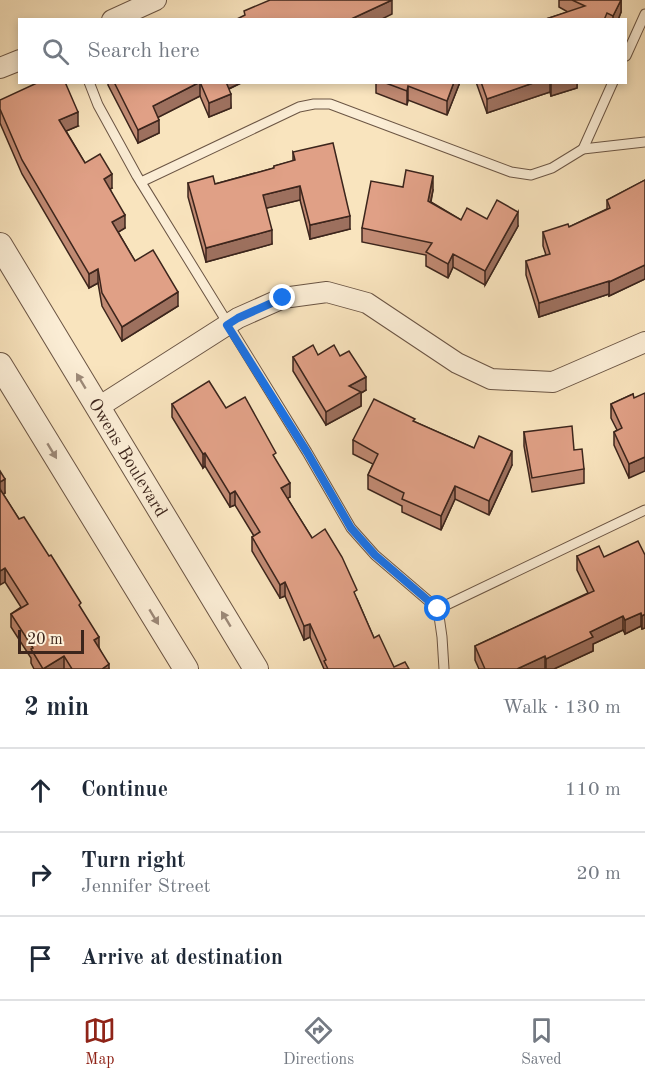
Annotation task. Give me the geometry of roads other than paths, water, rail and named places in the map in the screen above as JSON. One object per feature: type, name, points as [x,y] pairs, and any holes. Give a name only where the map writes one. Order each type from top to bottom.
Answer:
[{"type":"street","points":[[116,18],[156,0]]},
{"type":"street","points":[[0,68],[18,61]]},
{"type":"street","name":"Owens Boulevard","points":[[0,245],[256,669]]},
{"type":"street","points":[[97,408],[238,318],[283,298],[327,292],[367,303],[457,363],[491,379],[553,382],[645,342]]},
{"type":"street","points":[[0,365],[186,669]]},
{"type":"lane","points":[[627,55],[645,14]]},
{"type":"lane","points":[[90,84],[117,140],[141,182],[307,452],[351,528],[375,555],[438,609],[444,669]]},
{"type":"lane","points":[[583,149],[613,84]]},
{"type":"lane","points":[[141,182],[299,106],[314,104],[330,104],[511,172],[531,175],[552,168],[583,149],[645,142]]},
{"type":"lane","points":[[438,609],[645,510]]}]
